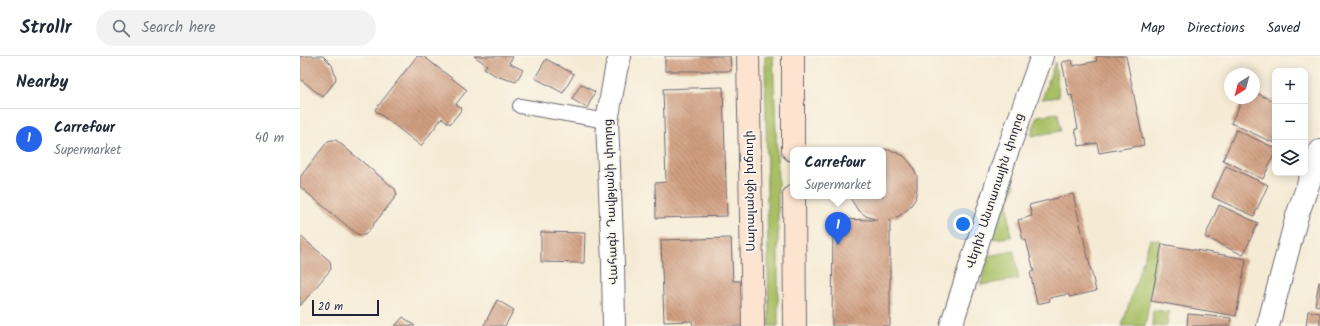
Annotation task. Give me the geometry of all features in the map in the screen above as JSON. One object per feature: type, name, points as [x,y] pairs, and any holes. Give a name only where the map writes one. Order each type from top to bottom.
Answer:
[{"type":"main road","name":"Սարալանջի խճուղի","points":[[748,56],[753,326]]},
{"type":"main road","points":[[792,56],[793,147]]},
{"type":"main road","points":[[794,199],[795,326]]},
{"type":"street","name":"Վահագն Դավթյանի փողոց","points":[[614,326],[607,121],[620,56]]},
{"type":"street","name":"Վերին Անտառային փողոց","points":[[951,326],[1005,158],[1042,56]]},
{"type":"street","points":[[1268,326],[1298,216],[1320,151]]},
{"type":"lane","points":[[520,106],[607,121]]},
{"type":"green space","points":[[765,56],[773,56],[778,181],[778,326],[769,326]]},
{"type":"green space","points":[[1055,62],[1059,97],[1042,99]]},
{"type":"green space","points":[[1058,113],[1061,131],[1031,136],[1037,116]]},
{"type":"green space","points":[[1013,177],[1015,185],[1008,204],[1011,237],[993,239]]},
{"type":"green space","points":[[1150,239],[1160,240],[1145,326],[1122,326]]},
{"type":"green space","points":[[1014,251],[1019,279],[981,285],[987,256]]},
{"type":"green space","points":[[1153,310],[1169,312],[1167,326],[1152,326]]},
{"type":"building","points":[[300,56],[323,56],[332,65],[336,78],[323,97],[300,79]]},
{"type":"building","points":[[417,56],[423,56],[467,90],[456,104],[462,109],[450,124],[442,118],[421,146],[375,110]]},
{"type":"building","points":[[474,56],[511,56],[513,57],[509,63],[523,70],[516,82],[496,76],[484,68],[487,65]]},
{"type":"building","points":[[665,56],[730,56],[731,71],[665,71]]},
{"type":"building","points":[[1126,56],[1144,145],[1099,153],[1097,143],[1079,146],[1075,129],[1078,129],[1072,95],[1069,96],[1062,62],[1072,60],[1073,66],[1097,61],[1096,57]]},
{"type":"building","points":[[546,59],[574,74],[563,93],[535,78]]},
{"type":"building","points":[[581,84],[595,92],[587,108],[572,99]]},
{"type":"building","points":[[723,87],[727,216],[656,218],[655,183],[666,182],[663,89]]},
{"type":"building","points":[[1260,95],[1272,101],[1272,142],[1231,123],[1240,104],[1260,104]]},
{"type":"building","points":[[1236,130],[1272,147],[1272,159],[1263,179],[1223,160]]},
{"type":"building","points":[[336,140],[395,189],[397,195],[365,235],[357,234],[300,187],[300,177],[328,141]]},
{"type":"building","points":[[886,150],[904,156],[912,165],[917,176],[917,188],[915,200],[908,209],[899,216],[888,220],[890,220],[890,326],[832,326],[833,219],[877,220],[866,216],[857,209],[851,199],[886,199]]},
{"type":"building","points":[[1226,166],[1268,185],[1254,216],[1212,197]]},
{"type":"building","points":[[1073,194],[1096,291],[1069,297],[1069,294],[1049,298],[1050,301],[1037,304],[1030,272],[1034,271],[1026,240],[1023,240],[1018,220],[1032,216],[1029,205]]},
{"type":"building","points":[[1219,205],[1258,223],[1243,255],[1205,237]]},
{"type":"building","points":[[541,232],[585,233],[584,263],[541,262]]},
{"type":"building","points":[[300,236],[330,261],[331,269],[300,306]]},
{"type":"building","points":[[731,238],[733,281],[746,281],[747,326],[693,326],[692,321],[664,322],[661,240]]},
{"type":"building","points":[[1162,244],[1246,259],[1236,316],[1151,301]]},
{"type":"building","points":[[1320,282],[1320,306],[1315,305]]},
{"type":"building","points":[[497,300],[514,310],[505,326],[486,326],[484,325]]},
{"type":"building","points":[[1308,311],[1320,313],[1320,326],[1306,326]]},
{"type":"building","points":[[1188,314],[1231,318],[1230,326],[1187,326]]},
{"type":"building","points":[[403,317],[415,326],[395,326]]},
{"type":"place","name":"Carrefour","points":[[838,245]]}]
